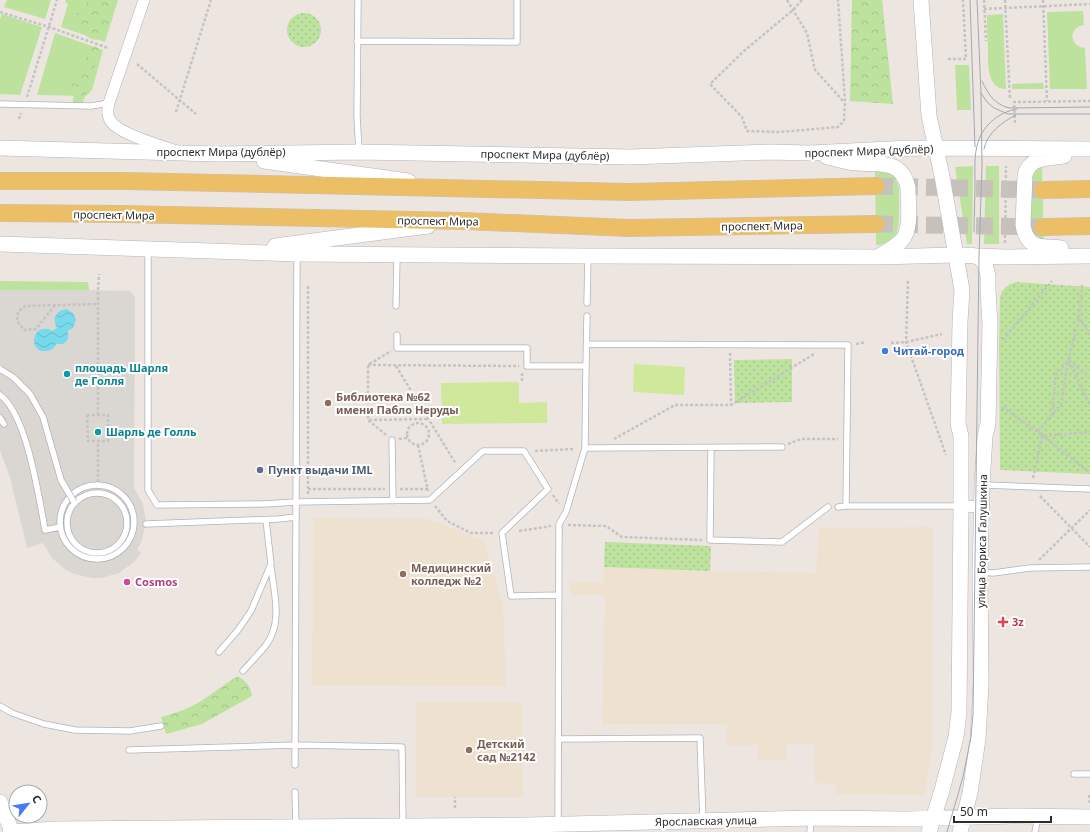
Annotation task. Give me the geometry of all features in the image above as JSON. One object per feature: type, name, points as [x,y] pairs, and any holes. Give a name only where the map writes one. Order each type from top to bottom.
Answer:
[{"type":"main road","name":"улица Бориса Галушкина","points":[[921,0],[929,116],[942,176],[962,290],[958,424],[961,436],[959,712],[956,737],[931,825]]},
{"type":"main road","name":"проспект Мира (дублёр)","points":[[0,148],[216,154],[359,152],[630,157],[769,152],[810,153],[910,148],[1090,150]]},
{"type":"main road","points":[[1090,150],[1066,156],[1039,160],[1032,163],[1027,168],[1025,174],[1023,225],[1024,232],[1032,244],[1062,248],[1090,255]]},
{"type":"main road","points":[[810,153],[858,164],[886,164],[896,168],[904,176],[908,188],[907,231],[904,238],[899,243],[878,256]]},
{"type":"main road","points":[[216,154],[463,189]]},
{"type":"main road","points":[[0,180],[125,181],[629,192],[876,186]]},
{"type":"main road","points":[[1042,190],[1090,189]]},
{"type":"main road","name":"проспект Мира","points":[[0,213],[464,221],[629,228],[876,224]]},
{"type":"main road","points":[[231,252],[464,221]]},
{"type":"main road","points":[[1043,227],[1090,226]]},
{"type":"main road","points":[[0,244],[297,254],[396,255],[878,256],[957,247],[961,252],[974,256],[1005,251],[1090,255]]},
{"type":"main road","points":[[988,290],[991,267],[1005,251]]},
{"type":"main road","name":"улица Бориса Галушкина","points":[[960,832],[970,793],[978,739],[981,684],[980,572],[982,485],[985,436],[988,423],[990,325],[988,290],[989,280],[983,261],[974,256]]},
{"type":"main road","points":[[0,802],[12,832]]},
{"type":"main road","name":"Ярославская улица","points":[[12,832],[56,829],[403,826],[438,829],[528,828],[558,824],[703,821],[811,825],[905,819],[931,825],[964,817],[1090,817]]},
{"type":"street","points":[[144,0],[109,102],[108,118],[115,127],[123,132],[182,153]]},
{"type":"street","points":[[961,506],[982,507]]},
{"type":"lane","points":[[358,0],[357,116],[359,152]]},
{"type":"lane","points":[[357,41],[517,42],[517,0]]},
{"type":"lane","points":[[0,104],[91,106],[109,102]]},
{"type":"lane","points":[[148,249],[148,490],[157,504],[263,504],[296,502],[430,500],[483,452],[524,451],[548,489],[502,533],[511,596],[559,595]]},
{"type":"lane","points":[[295,765],[297,254]]},
{"type":"lane","points":[[396,255],[396,306]]},
{"type":"lane","points":[[587,303],[588,256]]},
{"type":"lane","points":[[558,824],[559,524],[566,512],[585,448],[587,316]]},
{"type":"lane","points":[[396,334],[397,348],[527,348],[527,366],[586,366]]},
{"type":"lane","points":[[587,344],[848,344],[846,506]]},
{"type":"lane","points":[[0,369],[13,377],[30,394],[43,417],[61,480],[74,502]]},
{"type":"lane","points":[[0,395],[5,398],[18,419],[30,455],[45,530],[60,527]]},
{"type":"lane","points":[[0,418],[4,424]]},
{"type":"lane","points":[[392,440],[393,501]]},
{"type":"lane","points":[[585,448],[782,447]]},
{"type":"lane","points":[[711,448],[710,540],[782,542],[828,507]]},
{"type":"lane","points":[[982,485],[1090,489]]},
{"type":"lane","points":[[87,486],[104,486],[112,488],[120,493],[130,507],[133,516],[132,533],[128,542],[115,554],[98,559],[80,555],[73,550],[62,535],[60,527],[62,509],[66,501],[78,490],[87,486]]},
{"type":"lane","points":[[98,492],[105,493],[117,500],[125,510],[127,524],[123,537],[114,547],[108,551],[95,553],[88,552],[76,545],[68,534],[66,520],[70,507],[74,502],[85,494],[98,492]]},
{"type":"lane","points":[[838,507],[961,506]]},
{"type":"lane","points":[[146,524],[296,518]]},
{"type":"lane","points":[[243,671],[267,644],[275,627],[276,609],[266,520]]},
{"type":"lane","points":[[219,652],[238,630],[251,611],[271,564]]},
{"type":"lane","points":[[980,572],[1030,568],[1090,568]]},
{"type":"lane","points":[[0,706],[12,713],[44,724],[76,730],[130,731],[161,726]]},
{"type":"lane","points":[[558,739],[700,738],[703,821]]},
{"type":"lane","points":[[129,750],[295,745],[402,747],[403,826]]},
{"type":"lane","points":[[1074,774],[1090,774]]},
{"type":"lane","points":[[294,828],[295,792]]},
{"type":"lane","points":[[1035,832],[1038,816]]},
{"type":"path","points":[[19,119],[57,0]]},
{"type":"path","points":[[176,112],[211,0]]},
{"type":"path","points":[[787,0],[807,33],[815,70],[845,102]]},
{"type":"path","points":[[802,0],[793,10],[744,51],[710,84],[742,117],[748,131],[780,132],[838,127],[844,121],[845,102],[838,0]]},
{"type":"path","points":[[948,59],[966,59],[963,0]]},
{"type":"path","points":[[984,0],[986,41]]},
{"type":"path","points":[[1005,0],[1010,100]]},
{"type":"path","points":[[1043,0],[1047,101]]},
{"type":"path","points":[[984,9],[1090,4]]},
{"type":"path","points":[[0,12],[49,27],[108,48]]},
{"type":"path","points":[[137,64],[196,114]]},
{"type":"path","points":[[1015,123],[1014,102],[1090,101]]},
{"type":"path","points":[[1005,251],[1006,166]]},
{"type":"path","points":[[98,415],[99,274]]},
{"type":"path","points":[[908,281],[906,342],[947,456]]},
{"type":"path","points":[[1002,342],[1052,281]]},
{"type":"path","points":[[1038,432],[1061,404],[1068,361],[1079,319],[1082,285]]},
{"type":"path","points":[[308,286],[308,502]]},
{"type":"path","points":[[55,305],[36,329],[24,330],[17,321],[18,312],[25,306],[55,305],[98,304]]},
{"type":"path","points":[[1079,319],[1090,335]]},
{"type":"path","points":[[891,343],[906,342],[942,334]]},
{"type":"path","points":[[730,344],[731,405]]},
{"type":"path","points":[[596,448],[675,405],[731,405],[830,344]]},
{"type":"path","points":[[368,365],[397,348]]},
{"type":"path","points":[[1068,361],[1090,377]]},
{"type":"path","points":[[1068,361],[1090,406]]},
{"type":"path","points":[[1052,416],[1056,374],[1068,361]]},
{"type":"path","points":[[368,365],[527,366]]},
{"type":"path","points":[[368,365],[368,420]]},
{"type":"path","points":[[396,365],[461,473]]},
{"type":"path","points":[[1001,406],[1038,432],[1090,473]]},
{"type":"path","points":[[88,415],[98,415],[108,415],[108,441],[88,441],[88,415]]},
{"type":"path","points":[[416,419],[417,423]]},
{"type":"path","points":[[368,420],[429,419]]},
{"type":"path","points":[[368,420],[392,440],[407,438]]},
{"type":"path","points":[[417,423],[426,427],[428,436],[427,441],[423,444],[414,445],[409,442],[407,433],[408,428],[417,423]]},
{"type":"path","points":[[1042,436],[1090,432]]},
{"type":"path","points":[[1042,436],[1032,487],[1090,547]]},
{"type":"path","points":[[782,447],[801,439],[847,439]]},
{"type":"path","points":[[98,441],[98,492]]},
{"type":"path","points":[[418,445],[430,500],[447,521],[471,533],[502,533],[559,524],[606,526],[622,537],[710,540]]},
{"type":"path","points":[[524,451],[585,448]]},
{"type":"path","points":[[308,489],[428,489]]},
{"type":"path","points":[[548,489],[566,512]]},
{"type":"path","points":[[1030,568],[1090,510]]},
{"type":"path","points":[[1089,795],[1090,805]]},
{"type":"path","points":[[455,797],[455,808]]},
{"type":"shaded area","name":"площадь Шарля де Голля","points":[[0,290],[130,291],[135,298],[134,488],[143,504],[146,522],[142,540],[137,550],[141,553],[134,562],[119,573],[101,578],[92,578],[74,574],[66,570],[52,558],[43,543],[27,548],[10,477],[0,451]]},
{"type":"shaded area","name":"Медицинский колледж №2","points":[[314,518],[429,519],[484,541],[503,604],[506,686],[312,685]]},
{"type":"shaded area","points":[[933,527],[932,748],[925,795],[836,794],[835,784],[815,783],[814,743],[787,744],[787,760],[757,760],[757,745],[727,745],[727,724],[602,724],[605,595],[571,595],[569,581],[604,583],[604,567],[816,573],[819,528]]},
{"type":"shaded area","name":"Детский сад №2142","points":[[416,702],[522,702],[523,797],[416,797]]},
{"type":"green space","points":[[7,0],[51,0],[45,19],[4,7]]},
{"type":"green space","points":[[66,0],[118,0],[105,42],[61,27],[68,4],[65,2]]},
{"type":"green space","points":[[90,0],[116,0],[107,10],[109,21],[108,30],[98,40],[91,39],[85,35],[75,22],[75,15]]},
{"type":"green space","points":[[852,0],[882,0],[893,104],[850,101]]},
{"type":"green space","points":[[1083,11],[1084,25],[1075,29],[1072,37],[1076,44],[1085,48],[1087,89],[1050,89],[1047,12]]},
{"type":"green space","points":[[301,13],[307,13],[311,14],[318,20],[321,30],[320,37],[314,44],[307,47],[301,47],[297,46],[290,40],[287,33],[287,27],[288,23],[294,16]]},
{"type":"green space","points":[[2,14],[42,27],[20,95],[0,94],[0,19]]},
{"type":"green space","points":[[1003,14],[1006,89],[999,88],[995,84],[988,66],[987,15]]},
{"type":"green space","points":[[55,33],[103,50],[92,90],[86,96],[37,95]]},
{"type":"green space","points":[[96,46],[99,51],[96,64],[89,76],[86,94],[82,104],[73,103],[77,85],[76,84],[70,87],[67,85],[67,82],[81,69],[85,64],[88,52],[92,47]]},
{"type":"green space","points":[[955,65],[969,65],[971,110],[957,110]]},
{"type":"green space","points":[[1043,83],[1044,89],[1012,89],[1012,84]]},
{"type":"green space","points":[[1042,165],[1044,243],[1039,243],[1031,232],[1030,176],[1034,168]]},
{"type":"green space","points":[[973,166],[972,244],[967,244],[955,167]]},
{"type":"green space","points":[[986,166],[999,166],[999,244],[984,244]]},
{"type":"green space","points":[[875,168],[887,171],[894,176],[899,188],[899,220],[897,231],[893,239],[883,244],[876,245]]},
{"type":"green space","points":[[0,281],[88,282],[89,290],[0,290]]},
{"type":"green space","points":[[1016,282],[1090,287],[1090,474],[1000,470],[1000,297],[1006,287]]},
{"type":"green space","points":[[792,359],[792,402],[735,403],[734,360]]},
{"type":"green space","points":[[634,364],[685,367],[684,395],[633,392]]},
{"type":"green space","points":[[519,382],[519,403],[547,402],[547,423],[442,424],[441,383]]},
{"type":"green space","points":[[605,542],[711,546],[710,571],[604,567]]},
{"type":"green space","points":[[238,676],[248,684],[252,696],[202,724],[166,734],[161,717],[194,705]]},
{"type":"water","points":[[66,309],[73,313],[76,320],[73,328],[67,331],[67,340],[63,344],[56,344],[49,350],[40,350],[34,343],[34,338],[37,333],[40,330],[46,329],[53,331],[57,328],[55,322],[56,316],[59,312]]},
{"type":"tunnel","points":[[876,186],[1043,190]]},
{"type":"tunnel","points":[[876,224],[1043,227]]},
{"type":"tram line","points":[[970,0],[975,147]]},
{"type":"tram line","points":[[947,832],[963,777],[971,737],[973,714],[979,256],[982,166],[977,0]]},
{"type":"tram line","points":[[982,81],[992,98],[999,104],[1009,108],[1090,107]]},
{"type":"tram line","points":[[981,93],[987,102],[994,108],[1008,114],[1090,114]]},
{"type":"tram line","points":[[974,232],[975,160],[979,139],[986,127],[997,117],[1003,113],[1017,109]]},
{"type":"tram line","points":[[984,149],[988,138],[992,133],[1016,115]]},
{"type":"place","name":"Читай-город","points":[[885,351]]},
{"type":"place","name":"площадь Шарля де Голля","points":[[67,374]]},
{"type":"place","name":"Библиотека №62 имени Пабло Неруды","points":[[328,403]]},
{"type":"place","name":"Шарль де Голль","points":[[98,432]]},
{"type":"place","name":"Пункт выдачи IML","points":[[260,470]]},
{"type":"place","name":"Медицинский колледж №2","points":[[403,574]]},
{"type":"place","name":"Cosmos","points":[[127,582]]},
{"type":"place","name":"3z","points":[[1003,622]]},
{"type":"place","name":"Детский сад №2142","points":[[469,750]]}]
